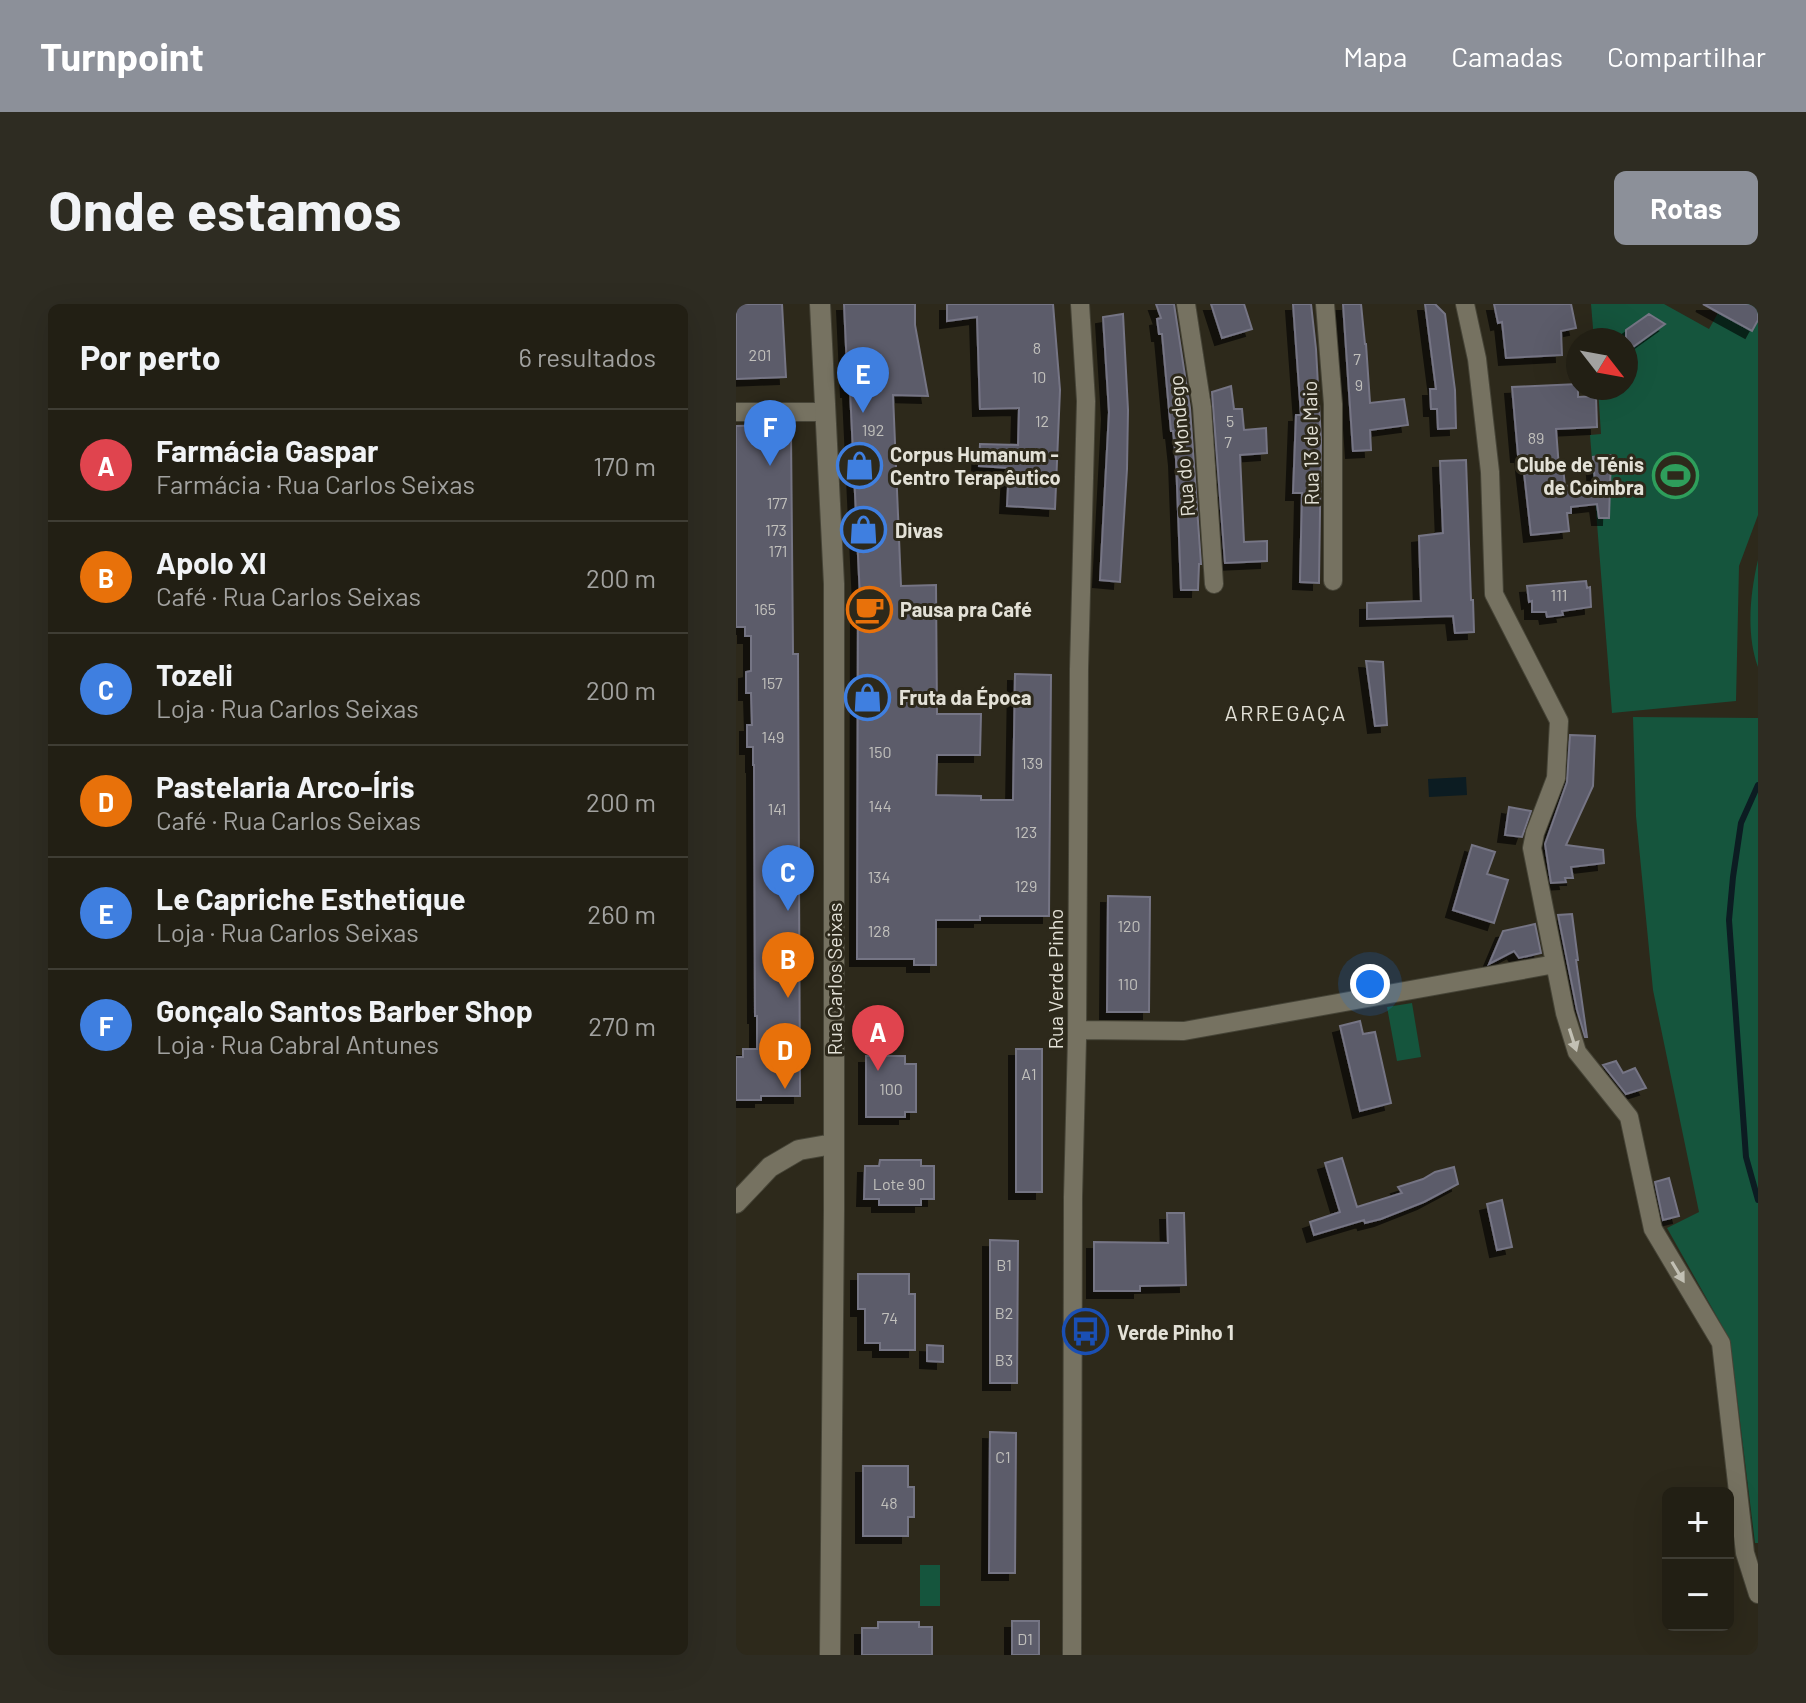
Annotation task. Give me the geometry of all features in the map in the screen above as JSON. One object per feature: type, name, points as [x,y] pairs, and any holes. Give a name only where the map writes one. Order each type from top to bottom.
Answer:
[{"type":"street","name":"Rua Carlos Seixas","points":[[820,304],[834,584],[830,1655]]},
{"type":"street","name":"Rua Verde Pinho","points":[[1072,1655],[1079,669],[1086,401],[1080,304]]},
{"type":"street","name":"Rua do Mondego","points":[[1186,304],[1202,407],[1214,584]]},
{"type":"street","name":"Rua 13 de Maio","points":[[1325,304],[1333,404],[1333,581]]},
{"type":"street","points":[[1465,304],[1477,359],[1490,472],[1494,594],[1559,721],[1556,778],[1532,848],[1565,1013],[1577,1052],[1629,1117],[1653,1229],[1721,1343],[1745,1553],[1758,1594]]},
{"type":"street","points":[[736,412],[826,412]]},
{"type":"street","points":[[1077,1030],[1184,1031],[1555,964]]},
{"type":"street","points":[[736,1203],[770,1167],[799,1150],[833,1144]]},
{"type":"green space","name":"Clube de Ténis de Coimbra","points":[[1591,304],[1664,304],[1709,329],[1723,304],[1758,304],[1758,515],[1739,566],[1736,701],[1612,713],[1590,435],[1601,434],[1599,400],[1638,400],[1638,328],[1593,328]]},
{"type":"green space","points":[[1758,560],[1758,667],[1750,614]]},
{"type":"green space","points":[[1633,717],[1758,718],[1758,1543],[1755,1543],[1730,1340],[1667,1228],[1699,1212],[1653,990],[1636,816]]},
{"type":"green space","points":[[1412,1003],[1421,1057],[1397,1061],[1387,1007]]},
{"type":"green space","points":[[920,1565],[940,1565],[940,1606],[920,1606]]},
{"type":"shaded area","points":[[1466,777],[1467,795],[1429,797],[1428,779]]},
{"type":"building","points":[[736,304],[782,304],[786,377],[736,379]]},
{"type":"building","points":[[844,304],[915,304],[915,325],[928,396],[893,395],[901,586],[936,585],[937,714],[981,714],[980,755],[937,755],[936,795],[1013,800],[1015,674],[1051,675],[1049,916],[980,916],[980,920],[936,920],[936,965],[914,965],[914,959],[857,959],[860,597]]},
{"type":"building","points":[[947,304],[1053,304],[1060,390],[1055,509],[1007,506],[1009,468],[979,466],[980,444],[1018,445],[1019,408],[980,409],[977,317],[947,321]]},
{"type":"building","points":[[1156,304],[1174,304],[1190,408],[1201,564],[1198,590],[1181,590],[1176,459],[1162,334],[1159,334],[1157,319],[1161,318]]},
{"type":"building","points":[[1211,304],[1244,304],[1252,329],[1222,338]]},
{"type":"building","points":[[1293,304],[1311,304],[1316,349],[1321,440],[1319,583],[1300,582],[1302,493],[1293,493],[1296,415],[1301,415]]},
{"type":"building","points":[[1343,304],[1361,304],[1370,403],[1404,399],[1408,425],[1370,430],[1371,450],[1353,451]]},
{"type":"building","points":[[1425,304],[1435,304],[1445,314],[1455,390],[1456,428],[1438,429],[1437,409],[1431,409],[1430,389],[1436,389]]},
{"type":"building","points":[[1494,304],[1571,304],[1576,328],[1561,331],[1562,355],[1506,358],[1502,322],[1498,323]]},
{"type":"building","points":[[1703,304],[1758,304],[1758,320],[1752,331]]},
{"type":"building","points":[[1123,314],[1128,410],[1120,582],[1100,580],[1109,412],[1103,317]]},
{"type":"building","points":[[1649,314],[1665,324],[1638,343],[1638,328],[1629,328]]},
{"type":"building","points":[[1566,385],[1566,400],[1596,400],[1597,427],[1556,429],[1559,468],[1563,467],[1565,486],[1595,483],[1593,457],[1611,455],[1609,518],[1599,518],[1597,504],[1571,507],[1571,513],[1567,513],[1569,531],[1531,535],[1522,455],[1518,455],[1512,387]]},
{"type":"building","points":[[1231,386],[1234,409],[1242,409],[1244,430],[1266,428],[1267,453],[1240,455],[1244,542],[1267,541],[1267,561],[1225,563],[1212,392]]},
{"type":"building","points":[[777,425],[777,434],[791,433],[793,654],[798,654],[800,1096],[761,1096],[761,1100],[736,1100],[736,1057],[743,1057],[743,1049],[757,1049],[757,1016],[754,765],[753,747],[747,747],[747,725],[752,725],[751,693],[746,693],[746,672],[751,671],[751,636],[745,636],[745,627],[736,627],[736,426]]},
{"type":"building","points":[[1466,460],[1474,632],[1455,633],[1453,616],[1367,619],[1367,603],[1421,601],[1419,536],[1443,533],[1440,461]]},
{"type":"building","points":[[1586,581],[1587,588],[1590,587],[1591,607],[1562,611],[1563,615],[1547,617],[1546,612],[1532,612],[1527,586]]},
{"type":"building","points":[[1366,661],[1383,662],[1387,725],[1375,726]]},
{"type":"building","points":[[1570,735],[1595,736],[1593,786],[1566,845],[1603,850],[1604,863],[1571,867],[1573,878],[1551,883],[1545,844],[1567,782]]},
{"type":"building","points":[[1509,807],[1531,811],[1522,837],[1505,835]]},
{"type":"building","points":[[1472,845],[1495,852],[1487,874],[1508,880],[1494,923],[1453,910]]},
{"type":"building","points":[[1108,896],[1150,897],[1149,1012],[1107,1012]]},
{"type":"building","points":[[1572,914],[1587,1037],[1577,1010],[1558,915]]},
{"type":"building","points":[[1535,924],[1541,953],[1519,958],[1514,951],[1489,964],[1503,931]]},
{"type":"building","points":[[1360,1021],[1363,1034],[1375,1032],[1391,1103],[1360,1111],[1340,1026]]},
{"type":"building","points":[[1016,1049],[1042,1049],[1042,1192],[1016,1192]]},
{"type":"building","points":[[866,1056],[905,1056],[905,1064],[916,1064],[916,1112],[905,1112],[905,1117],[866,1117]]},
{"type":"building","points":[[1616,1061],[1623,1073],[1635,1068],[1646,1088],[1626,1094],[1603,1065]]},
{"type":"building","points":[[1342,1158],[1357,1207],[1402,1193],[1398,1187],[1454,1167],[1458,1184],[1381,1219],[1365,1223],[1364,1220],[1314,1235],[1310,1222],[1340,1212],[1325,1163]]},
{"type":"building","points":[[880,1160],[921,1160],[921,1166],[934,1166],[934,1199],[921,1199],[921,1205],[879,1205],[879,1199],[864,1199],[865,1166],[879,1166]]},
{"type":"building","points":[[1669,1178],[1679,1216],[1663,1220],[1655,1182]]},
{"type":"building","points":[[1502,1200],[1512,1247],[1497,1250],[1487,1204]]},
{"type":"building","points":[[1167,1213],[1184,1213],[1186,1285],[1140,1286],[1140,1291],[1094,1291],[1094,1242],[1168,1243]]},
{"type":"building","points":[[990,1240],[1018,1241],[1017,1383],[990,1383]]},
{"type":"building","points":[[858,1274],[909,1274],[909,1294],[915,1294],[915,1350],[880,1350],[880,1343],[865,1343],[865,1309],[858,1309]]},
{"type":"building","points":[[927,1345],[943,1346],[943,1362],[927,1361]]},
{"type":"building","points":[[990,1432],[1016,1433],[1015,1573],[989,1573]]},
{"type":"building","points":[[863,1466],[908,1466],[908,1487],[914,1487],[914,1517],[908,1517],[908,1536],[863,1536]]},
{"type":"building","points":[[1012,1621],[1039,1621],[1039,1655],[1012,1655]]},
{"type":"building","points":[[878,1622],[919,1622],[919,1627],[932,1627],[932,1655],[862,1655],[862,1628],[878,1628]]},
{"type":"waterway","points":[[1758,785],[1741,823],[1729,920],[1746,1157],[1758,1200]]},
{"type":"place","name":"Le Capriche Esthetique","points":[[863,413]]},
{"type":"place","name":"Gonçalo Santos Barber Shop","points":[[770,466]]},
{"type":"place","name":"Corpus Humanum - Centro Terapêutico","points":[[859,466]]},
{"type":"place","name":"Clube de Ténis de Coimbra","points":[[1675,475]]},
{"type":"place","name":"Divas","points":[[864,530]]},
{"type":"place","name":"Pausa pra Café","points":[[869,609]]},
{"type":"place","name":"Fruta da Época","points":[[868,697]]},
{"type":"place","name":"Tozeli","points":[[788,911]]},
{"type":"place","name":"Apolo XI","points":[[788,998]]},
{"type":"place","name":"Farmácia Gaspar","points":[[878,1071]]},
{"type":"place","name":"Pastelaria Arco-Íris","points":[[785,1089]]},
{"type":"place","name":"Verde Pinho 1","points":[[1086,1332]]},
{"type":"district","name":"ARREGAÇA","points":[[1286,712]]}]
